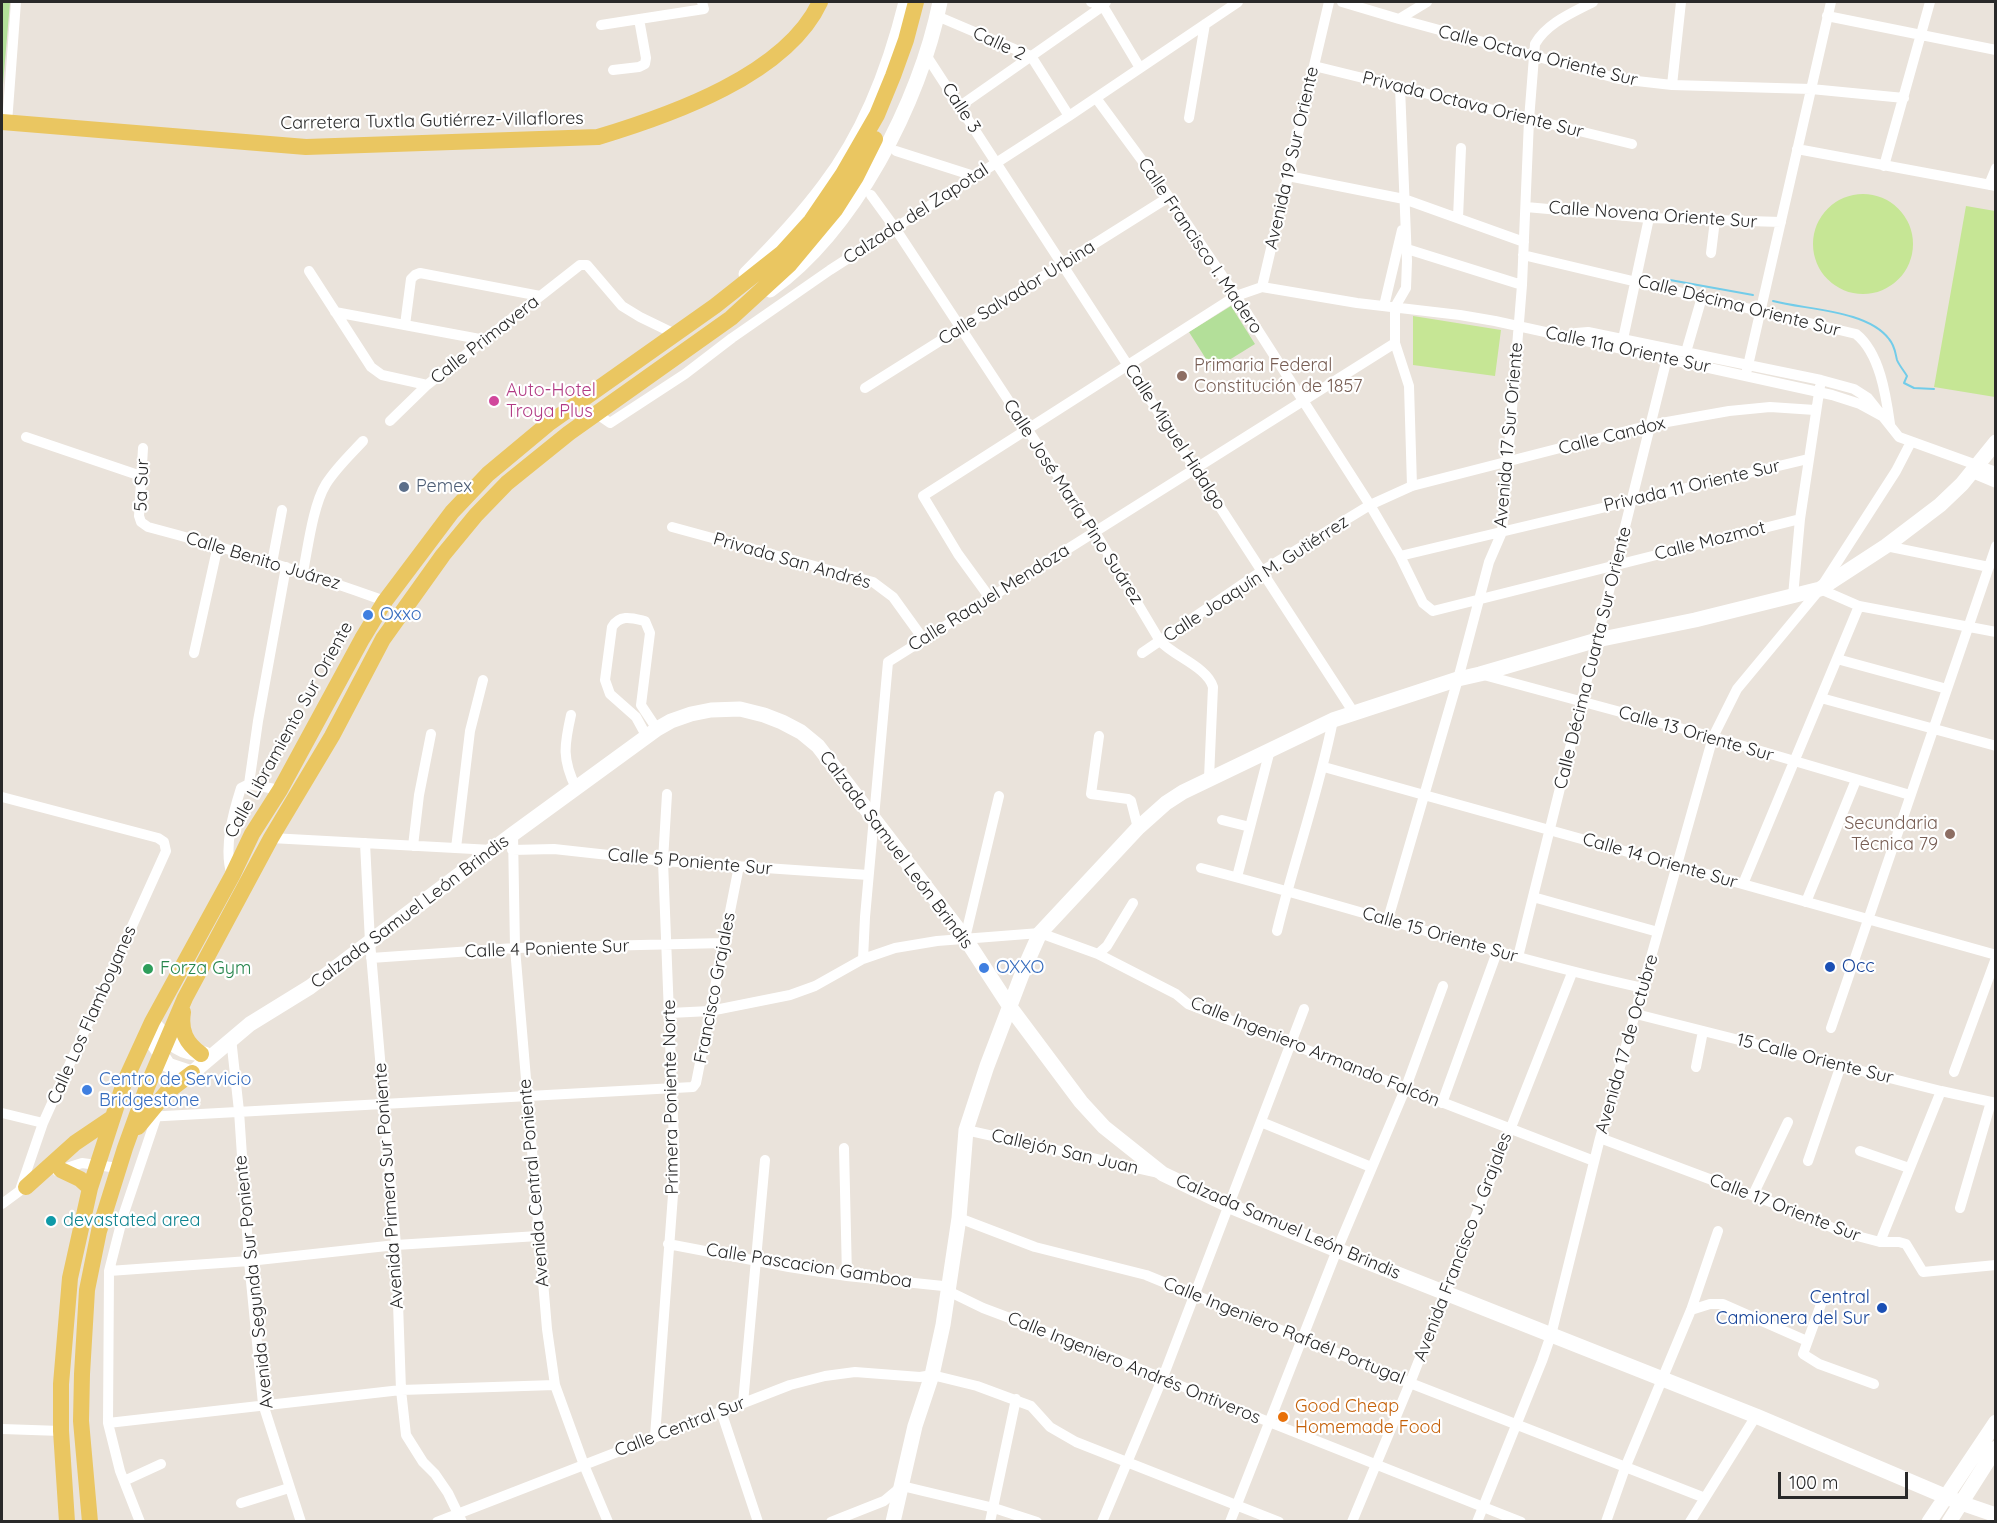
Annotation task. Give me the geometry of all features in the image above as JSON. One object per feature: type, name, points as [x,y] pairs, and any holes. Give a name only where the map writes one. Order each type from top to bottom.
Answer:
[{"type":"main road","name":"Carretera Tuxtla Gutiérrez-Villaflores","points":[[4,122],[306,147],[598,137],[641,124],[714,93],[767,63],[806,26],[820,2]]},
{"type":"main road","name":"Calle Libramiento Sur Oriente","points":[[64,1520],[61,1384],[70,1278],[90,1188],[124,1083],[149,1028],[232,876],[252,834],[280,790],[385,601],[452,512],[488,474],[548,424],[715,306],[782,253],[811,221],[843,174],[877,115],[906,40],[916,2]]},
{"type":"main road","name":"Calle Libramiento Sur Oriente","points":[[90,1521],[81,1421],[82,1374],[87,1290],[99,1231],[124,1148],[185,998],[271,838],[332,736],[383,639],[443,555],[476,515],[507,483],[569,433],[597,414],[627,402],[731,318],[790,264],[835,210],[856,177],[901,86],[926,2]]},
{"type":"main road","points":[[185,998],[181,1022],[184,1036],[188,1043],[208,1054]]},
{"type":"main road","points":[[124,1148],[151,1116],[166,1093],[192,1073]]},
{"type":"main road","points":[[23,1188],[75,1143],[112,1118]]},
{"type":"main road","points":[[61,1170],[80,1179],[90,1188]]},
{"type":"street","points":[[4,122],[16,2]]},
{"type":"street","points":[[601,25],[704,9],[702,2]]},
{"type":"street","points":[[715,306],[771,248],[825,185],[837,167],[870,110],[887,69],[906,2]]},
{"type":"street","points":[[1090,2],[1104,4]]},
{"type":"street","name":"Calzada del Zapotal","points":[[627,402],[685,374],[732,338],[830,270],[1069,116],[1238,2]]},
{"type":"street","name":"Avenida 19 Sur Oriente","points":[[1262,287],[1329,2]]},
{"type":"street","name":"Calle Octava Oriente Sur","points":[[1342,2],[1533,57],[1619,79],[1672,85],[1811,89]]},
{"type":"street","points":[[1399,19],[1427,2]]},
{"type":"street","points":[[1672,85],[1681,2]]},
{"type":"street","points":[[1746,377],[1831,2]]},
{"type":"street","points":[[1884,165],[1930,2]]},
{"type":"street","name":"Avenida 17 Sur Oriente","points":[[1388,919],[1458,679],[1489,562],[1502,532],[1522,285],[1529,120],[1535,44],[1539,37],[1555,23],[1587,3]]},
{"type":"street","points":[[960,106],[1104,4]]},
{"type":"street","points":[[1104,4],[1140,68]]},
{"type":"street","points":[[731,318],[790,276],[820,246],[844,217],[866,184],[915,87],[938,9]]},
{"type":"street","name":"Calle 2","points":[[938,9],[1031,56],[1069,116]]},
{"type":"street","points":[[1827,16],[1995,50]]},
{"type":"street","points":[[613,69],[639,67],[645,64],[639,19]]},
{"type":"street","points":[[1189,118],[1205,24]]},
{"type":"street","name":"Calle 3","points":[[926,55],[996,162]]},
{"type":"street","name":"Privada Octava Oriente Sur","points":[[1314,66],[1632,144]]},
{"type":"street","points":[[1389,307],[1406,288],[1407,249],[1400,87]]},
{"type":"street","points":[[1811,89],[1904,98]]},
{"type":"street","name":"Calle Francisco I. Madero","points":[[1096,98],[1169,197],[1236,296],[1370,505],[1424,603],[1433,611]]},
{"type":"street","points":[[1458,218],[1461,148]]},
{"type":"street","points":[[1797,149],[1992,186],[1995,168]]},
{"type":"street","points":[[896,151],[974,176]]},
{"type":"street","name":"Calle Miguel Hidalgo","points":[[996,162],[1354,712]]},
{"type":"street","points":[[1288,176],[1404,199],[1524,242]]},
{"type":"street","name":"Calle José María Pino Suárez","points":[[871,195],[1095,532],[1160,641],[1168,650],[1206,674],[1211,681],[1213,687],[1209,778]]},
{"type":"street","name":"Calle Salvador Urbina","points":[[866,388],[1169,197]]},
{"type":"street","name":"Calle Novena Oriente Sur","points":[[1526,207],[1649,218],[1781,222]]},
{"type":"street","points":[[1623,339],[1649,218]]},
{"type":"street","points":[[1711,253],[1715,220]]},
{"type":"street","points":[[1404,221],[1389,307],[1395,343],[1409,386],[1412,486]]},
{"type":"street","points":[[1407,249],[1522,285]]},
{"type":"street","name":"Calle Décima Oriente Sur","points":[[1523,255],[1856,334],[1868,346],[1880,376],[1891,427]]},
{"type":"street","name":"Calle Primavera","points":[[390,421],[427,385],[583,264],[622,306],[675,334]]},
{"type":"street","points":[[309,271],[371,367],[382,375],[427,385]]},
{"type":"street","points":[[405,325],[411,279],[420,273],[540,296]]},
{"type":"street","points":[[990,598],[958,554],[923,496],[1236,296],[1262,287]]},
{"type":"street","name":"Calle 11a Oriente Sur","points":[[1262,287],[1389,307],[1433,310],[1819,392],[1854,389],[1869,398],[1899,437],[1974,469]]},
{"type":"street","points":[[1686,352],[1702,297]]},
{"type":"street","points":[[335,312],[485,340]]},
{"type":"street","name":"Calle 11a Oriente Sur","points":[[1568,337],[1576,333],[1588,332],[1821,380],[1833,389]]},
{"type":"street","name":"Calle Raquel Mendoza","points":[[874,818],[888,662],[1395,343]]},
{"type":"street","name":"Calle Décima Cuarta Sur Oriente","points":[[1518,957],[1667,358]]},
{"type":"street","points":[[1793,596],[1800,519],[1821,380]]},
{"type":"street","name":"Calle Candox","points":[[1412,486],[1650,425],[1729,411],[1770,407],[1815,410]]},
{"type":"street","points":[[26,437],[141,476]]},
{"type":"street","points":[[303,572],[318,504],[325,486],[340,465],[363,441]]},
{"type":"street","name":"Avenida 17 de Octubre","points":[[1477,1521],[1551,1335],[1600,1138],[1713,737],[1737,689],[1820,590],[1896,471],[1911,442]]},
{"type":"street","points":[[893,1521],[915,1425],[932,1375],[943,1325],[959,1218],[966,1130],[987,1066],[1023,969],[1040,933],[1138,828],[1166,803],[1209,778],[1354,712],[1458,679],[1597,640],[1695,620],[1820,590],[1886,546],[1940,505],[1974,469],[1995,442]]},
{"type":"street","name":"5a Sur","points":[[141,522],[139,516],[143,448]]},
{"type":"street","name":"Privada 11 Oriente Sur","points":[[1400,556],[1808,459]]},
{"type":"street","points":[[1974,469],[1995,472]]},
{"type":"street","points":[[1974,469],[1995,483]]},
{"type":"street","name":"Calle Joaquín M. Gutiérrez","points":[[1142,653],[1262,571],[1370,505],[1412,486]]},
{"type":"street","points":[[272,563],[282,510]]},
{"type":"street","name":"Calle Mozmot","points":[[1433,611],[1800,519]]},
{"type":"street","name":"Calle Benito Juárez","points":[[141,522],[148,527],[218,545],[385,601]]},
{"type":"street","name":"Privada San Andrés","points":[[672,527],[873,582],[893,597],[924,639]]},
{"type":"street","points":[[194,653],[218,545]]},
{"type":"street","points":[[1886,546],[1989,567]]},
{"type":"street","points":[[1831,1028],[1995,546]]},
{"type":"street","points":[[249,784],[286,567]]},
{"type":"street","points":[[1820,590],[1859,606],[1968,625],[1995,632]]},
{"type":"street","points":[[1743,884],[1859,606]]},
{"type":"street","points":[[627,617],[645,621],[650,633],[640,705],[652,733],[610,694],[605,680],[612,627],[616,621],[627,617]]},
{"type":"street","points":[[1837,659],[1947,689]]},
{"type":"street","name":"Calle 13 Oriente Sur","points":[[1480,674],[1713,737],[1910,795]]},
{"type":"street","points":[[456,848],[470,732],[483,681]]},
{"type":"street","points":[[1821,698],[1995,746]]},
{"type":"street","name":"Calzada Samuel León Brindis","points":[[192,1073],[208,1054],[250,1024],[310,987],[652,733],[691,714],[711,710],[740,710],[764,714],[801,732],[818,746],[965,938],[1010,1007],[1081,1102],[1104,1127],[1163,1174],[1230,1206],[1337,1250],[1662,1378],[1961,1503],[1995,1515]]},
{"type":"street","points":[[571,716],[565,755],[567,770],[576,788]]},
{"type":"street","points":[[1277,931],[1324,767],[1333,720]]},
{"type":"street","points":[[413,846],[418,795],[431,734]]},
{"type":"street","points":[[1099,736],[1091,795],[1131,801],[1138,828]]},
{"type":"street","points":[[1237,877],[1270,750]]},
{"type":"street","name":"Calle 14 Oriente Sur","points":[[1324,767],[1868,919],[1995,957]]},
{"type":"street","points":[[1806,902],[1856,780]]},
{"type":"street","points":[[232,876],[228,865],[236,803],[241,788],[249,784],[280,790]]},
{"type":"street","name":"Primera Poniente Norte","points":[[655,1436],[675,1168],[663,861],[667,794]]},
{"type":"street","points":[[965,938],[999,796]]},
{"type":"street","name":"Calle Los Flamboyanes","points":[[2,797],[158,838],[164,842],[166,851],[43,1123],[23,1188]]},
{"type":"street","points":[[863,959],[874,818]]},
{"type":"street","points":[[1222,820],[1250,826]]},
{"type":"street","name":"Avenida Central Poniente","points":[[513,834],[515,948],[547,1329],[555,1385],[584,1465],[608,1521]]},
{"type":"street","points":[[271,838],[492,850]]},
{"type":"street","name":"Avenida Primera Sur Poniente","points":[[364,843],[371,958],[396,1245],[401,1390],[406,1435],[423,1462],[441,1484],[460,1517]]},
{"type":"street","name":"Calle 5 Poniente Sur","points":[[512,850],[554,849],[663,861],[868,875]]},
{"type":"street","name":"Francisco Grajales","points":[[671,1088],[693,1087],[696,1083],[739,866]]},
{"type":"street","name":"Calle 15 Oriente Sur","points":[[1201,868],[1388,919],[1572,973],[1644,988]]},
{"type":"street","points":[[1533,897],[1658,932]]},
{"type":"street","points":[[1098,954],[1107,946],[1133,903]]},
{"type":"street","points":[[670,1013],[710,1011],[790,995],[815,986],[863,959],[906,946],[965,938],[1040,933]]},
{"type":"street","name":"Calle Ingeniero Armando Falcón","points":[[1040,933],[1098,954],[1176,994],[1188,1004],[1594,1161]]},
{"type":"street","name":"Calle 4 Poniente Sur","points":[[371,958],[515,948],[724,943]]},
{"type":"street","points":[[1442,1102],[1497,952]]},
{"type":"street","points":[[1954,1072],[1995,957]]},
{"type":"street","name":"Avenida Francisco J. Grajales","points":[[1352,1521],[1410,1383],[1572,973]]},
{"type":"street","points":[[1230,1521],[1337,1250],[1406,1088],[1443,986]]},
{"type":"street","points":[[1102,1521],[1195,1295],[1304,1009]]},
{"type":"street","name":"15 Calle Oriente Sur","points":[[1636,1014],[1993,1102]]},
{"type":"street","points":[[149,1028],[186,1052],[208,1054]]},
{"type":"street","points":[[149,1028],[161,1057],[168,1065],[192,1073]]},
{"type":"street","points":[[1695,1067],[1703,1031]]},
{"type":"street","name":"Avenida Segunda Sur Poniente","points":[[231,1038],[263,1404],[301,1521]]},
{"type":"street","points":[[1808,1161],[1841,1065]]},
{"type":"street","points":[[140,1521],[124,1481],[108,1423],[109,1271],[151,1116],[671,1088]]},
{"type":"street","points":[[1880,1242],[1941,1091]]},
{"type":"street","points":[[1960,1208],[1993,1102]]},
{"type":"street","points":[[2,1113],[43,1123]]},
{"type":"street","points":[[1261,1122],[1371,1167]]},
{"type":"street","points":[[1753,1195],[1788,1122]]},
{"type":"street","name":"Callejón San Juan","points":[[966,1130],[1163,1174]]},
{"type":"street","name":"Calle 17 Oriente Sur","points":[[1600,1138],[1753,1195],[1842,1232],[1880,1242],[1906,1244],[1923,1272],[1995,1265]]},
{"type":"street","points":[[844,1148],[847,1276]]},
{"type":"street","points":[[1860,1151],[1909,1168]]},
{"type":"street","points":[[743,1403],[765,1160]]},
{"type":"street","points":[[2,1204],[23,1188],[82,1163],[118,1168]]},
{"type":"street","name":"Calle Ingeniero Rafaél Portugal","points":[[959,1218],[1035,1247],[1146,1275],[1410,1383],[1705,1498]]},
{"type":"street","points":[[1606,1521],[1625,1468],[1691,1310],[1718,1231]]},
{"type":"street","points":[[109,1271],[249,1261],[396,1245],[538,1236]]},
{"type":"street","name":"Calle Pascacion Gamboa","points":[[668,1244],[847,1276],[943,1286],[948,1291]]},
{"type":"street","name":"Calle Ingeniero Andrés Ontiveros","points":[[948,1291],[983,1308],[1521,1521]]},
{"type":"street","points":[[1824,1296],[1803,1354],[1874,1384]]},
{"type":"street","points":[[1691,1310],[1710,1304],[1723,1304],[1807,1341]]},
{"type":"street","name":"Calle Central Sur","points":[[437,1521],[460,1517],[655,1436],[790,1385],[825,1376],[855,1372],[911,1377],[932,1375],[1016,1399],[1031,1406],[1050,1427],[1076,1442],[1279,1521]]},
{"type":"street","points":[[108,1423],[401,1390],[555,1385]]},
{"type":"street","points":[[990,1521],[1016,1399]]},
{"type":"street","points":[[721,1411],[758,1521]]},
{"type":"street","points":[[1690,1521],[1756,1416]]},
{"type":"street","points":[[1929,1521],[1995,1422]]},
{"type":"street","points":[[2,1429],[61,1431]]},
{"type":"street","points":[[1949,1521],[1995,1448]]},
{"type":"street","points":[[124,1481],[161,1464]]},
{"type":"street","points":[[902,1486],[1037,1521]]},
{"type":"street","points":[[831,1521],[884,1501],[902,1486]]},
{"type":"street","points":[[241,1503],[289,1488]]},
{"type":"green space","points":[[2,2],[10,2],[2,96]]},
{"type":"green space","points":[[1863,194],[1882,198],[1898,209],[1909,225],[1913,244],[1909,263],[1898,279],[1882,290],[1863,294],[1844,290],[1828,279],[1817,263],[1813,244],[1817,225],[1828,209],[1844,198]]},
{"type":"green space","points":[[1966,206],[1995,211],[1995,397],[1934,387]]},
{"type":"green space","points":[[1231,306],[1255,344],[1213,370],[1189,332]]},
{"type":"green space","points":[[1413,316],[1501,330],[1495,376],[1413,365]]},
{"type":"waterway","points":[[1670,280],[1753,295]]},
{"type":"waterway","points":[[1773,301],[1836,312],[1879,329],[1891,342],[1898,362],[1907,376],[1904,383],[1914,388],[1934,389]]},
{"type":"place","name":"Primaria Federal Constitución de 1857","points":[[1182,376]]},
{"type":"place","name":"Auto-Hotel Troya Plus","points":[[494,401]]},
{"type":"place","name":"Pemex","points":[[404,487]]},
{"type":"place","name":"Oxxo","points":[[368,615]]},
{"type":"place","name":"Secundaria Técnica 79","points":[[1950,834]]},
{"type":"place","name":"Occ","points":[[1830,967]]},
{"type":"place","name":"OXXO","points":[[984,968]]},
{"type":"place","name":"Forza Gym","points":[[148,969]]},
{"type":"place","name":"Centro de Servicio Bridgestone","points":[[87,1090]]},
{"type":"place","name":"devastated area","points":[[51,1221]]},
{"type":"place","name":"Central Camionera del Sur","points":[[1882,1308]]},
{"type":"place","name":"Good Cheap Homemade Food","points":[[1283,1417]]}]
